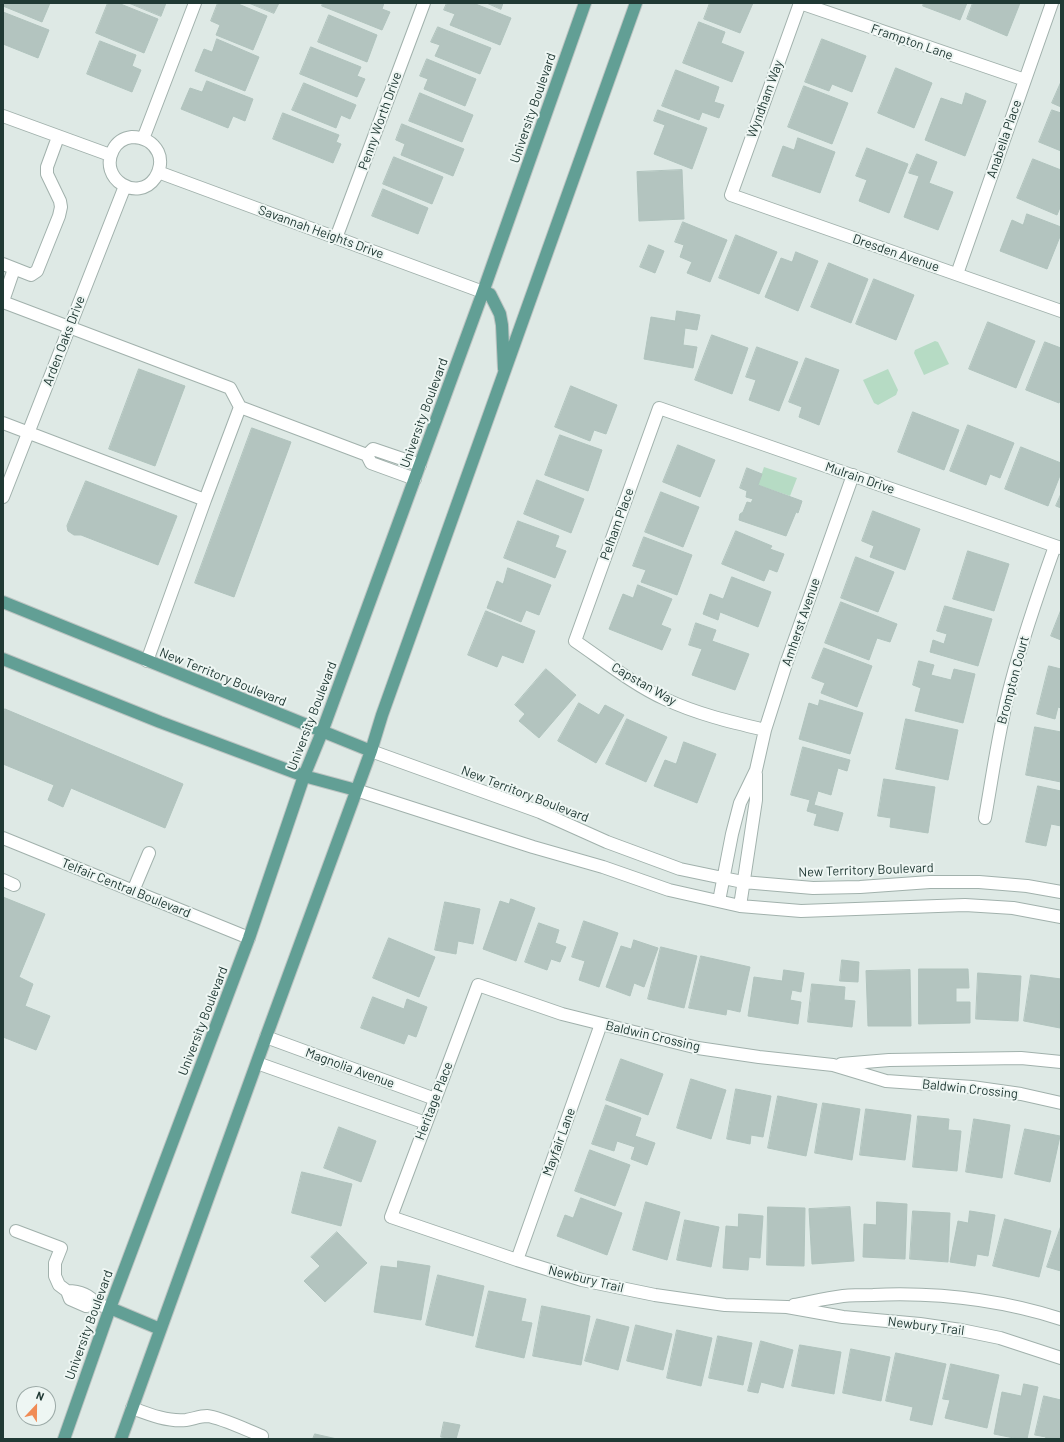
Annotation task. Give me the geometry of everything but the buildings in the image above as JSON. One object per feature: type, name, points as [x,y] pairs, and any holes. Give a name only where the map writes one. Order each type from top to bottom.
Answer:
[{"type":"main road","name":"University Boulevard","points":[[64,1439],[110,1308],[249,938],[304,776],[322,732],[483,292],[585,3]]},
{"type":"main road","points":[[121,1439],[371,751],[382,715],[636,3]]},
{"type":"main road","points":[[483,292],[490,294],[500,314],[502,325],[504,374]]},
{"type":"main road","name":"New Territory Boulevard","points":[[3,602],[371,751]]},
{"type":"main road","points":[[3,659],[160,722],[304,776],[356,790]]},
{"type":"main road","points":[[110,1308],[160,1329]]},
{"type":"street","points":[[144,139],[195,3]]},
{"type":"street","name":"Penny Worth Drive","points":[[336,238],[424,3]]},
{"type":"street","name":"Frampton Lane","points":[[800,3],[1025,80]]},
{"type":"street","name":"Wyndham Way","points":[[731,195],[800,3]]},
{"type":"street","name":"Anabella Place","points":[[957,274],[1052,3]]},
{"type":"street","points":[[3,116],[110,155]]},
{"type":"street","points":[[58,137],[47,167],[47,174],[60,201],[61,207],[59,216],[37,271],[31,275],[9,267],[3,302],[230,388],[240,407],[368,455],[371,463],[415,479]]},
{"type":"street","points":[[132,137],[144,139],[151,143],[158,152],[160,166],[158,172],[152,182],[146,186],[139,188],[125,186],[115,179],[111,173],[109,167],[110,155],[114,148],[122,140],[132,137]]},
{"type":"street","name":"Savannah Heights Drive","points":[[158,172],[483,292]]},
{"type":"street","name":"Arden Oaks Drive","points":[[3,497],[125,186]]},
{"type":"street","name":"Dresden Avenue","points":[[731,195],[1061,311]]},
{"type":"street","points":[[147,661],[240,407]]},
{"type":"street","name":"Mulrain Drive","points":[[660,408],[1058,547]]},
{"type":"street","name":"Pelham Place","points":[[575,640],[660,408]]},
{"type":"street","points":[[3,423],[205,500]]},
{"type":"street","points":[[368,455],[373,449],[420,465]]},
{"type":"street","name":"Amherst Avenue","points":[[740,906],[756,800],[756,770],[765,730],[786,664],[853,476]]},
{"type":"street","name":"Brompton Court","points":[[985,818],[1000,732],[1011,684],[1025,635],[1058,547]]},
{"type":"street","name":"Capstan Way","points":[[575,640],[639,684],[664,699],[698,712],[765,730]]},
{"type":"street","name":"New Territory Boulevard","points":[[371,751],[540,812],[607,842],[680,869],[723,878],[743,882],[814,888],[860,887],[930,882],[979,882],[1028,886],[1061,892]]},
{"type":"street","name":"Amherst Avenue","points":[[719,901],[732,834],[740,803],[756,770]]},
{"type":"street","points":[[356,790],[533,847],[603,867],[669,890],[740,906],[801,911],[965,905],[1013,908],[1061,917]]},
{"type":"street","name":"Telfair Central Boulevard","points":[[3,838],[249,938]]},
{"type":"street","points":[[133,891],[149,853]]},
{"type":"street","name":"Baldwin Crossing","points":[[478,985],[562,1014],[698,1048],[833,1065],[886,1081],[972,1087],[1021,1094],[1061,1103]]},
{"type":"street","name":"Heritage Place","points":[[391,1217],[478,985]]},
{"type":"street","name":"Mayfair Lane","points":[[517,1260],[601,1024]]},
{"type":"street","name":"Magnolia Avenue","points":[[266,1037],[435,1099]]},
{"type":"street","name":"Baldwin Crossing","points":[[833,1065],[889,1060],[1013,1058],[1061,1062]]},
{"type":"street","name":"Magnolia Avenue","points":[[257,1063],[426,1123]]},
{"type":"street","name":"Newbury Trail","points":[[391,1217],[517,1260],[582,1280],[656,1295],[725,1305],[787,1307],[843,1317],[920,1324],[961,1330],[1000,1338],[1061,1358]]},
{"type":"street","points":[[16,1231],[61,1248],[55,1264],[55,1276],[59,1285],[67,1291],[70,1299],[86,1306],[96,1304],[110,1308]]},
{"type":"street","name":"Newbury Trail","points":[[787,1307],[843,1296],[894,1294],[946,1296],[1000,1303],[1043,1313],[1061,1319]]},
{"type":"street","points":[[132,1408],[150,1415],[172,1420],[186,1420],[207,1416],[262,1436]]},
{"type":"green space","points":[[935,341],[938,342],[949,364],[924,375],[914,353],[915,350]]},
{"type":"green space","points":[[888,369],[898,390],[896,395],[878,405],[874,403],[863,380]]},
{"type":"green space","points":[[764,467],[797,478],[790,496],[758,485]]}]
